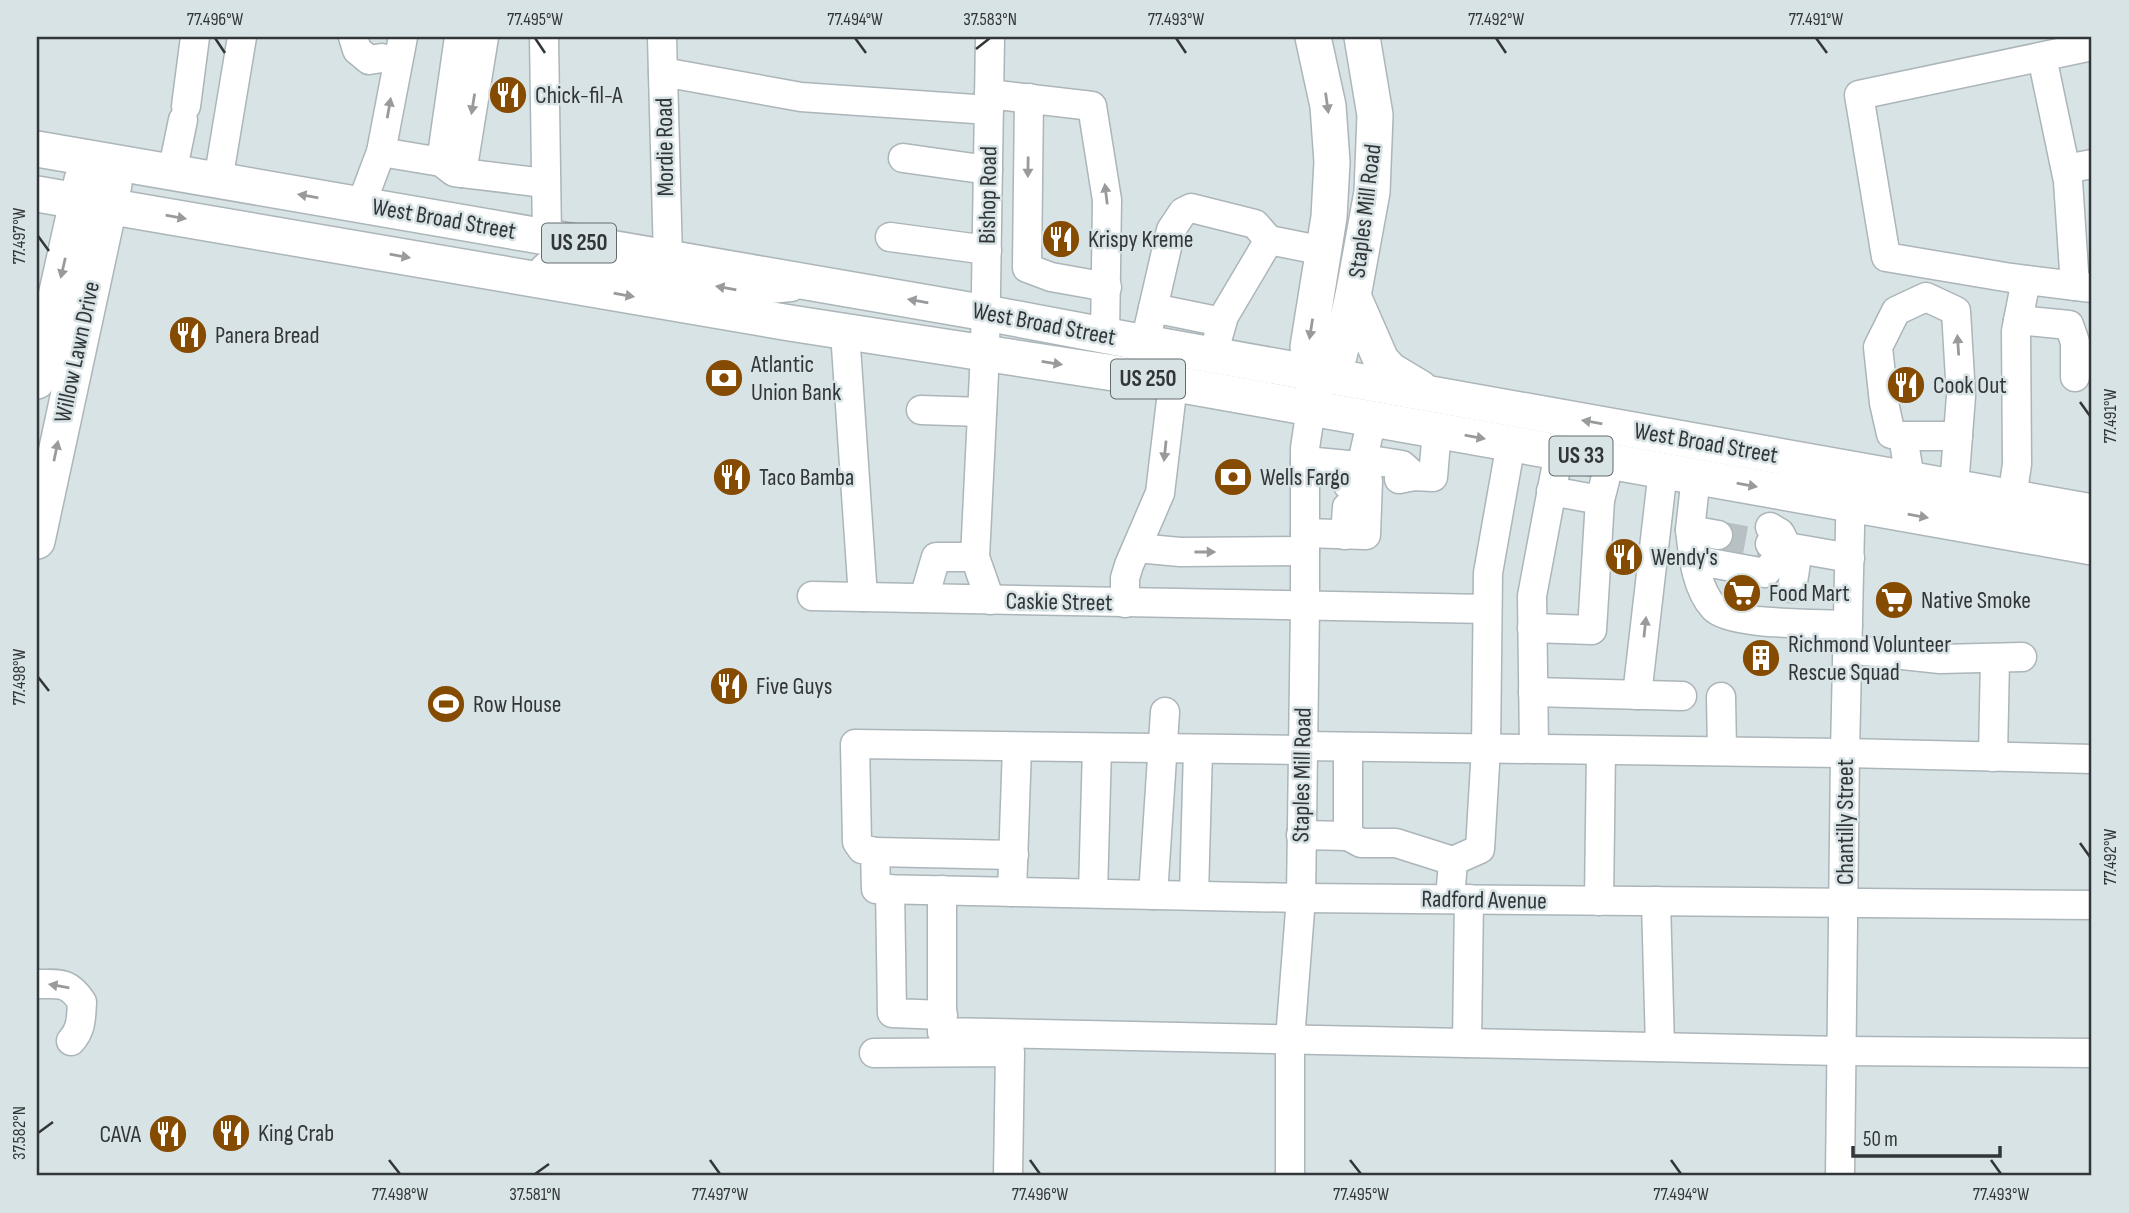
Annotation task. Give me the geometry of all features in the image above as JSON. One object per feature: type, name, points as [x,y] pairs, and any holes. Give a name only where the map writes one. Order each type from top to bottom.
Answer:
[{"type":"main road","name":"Staples Mill Road","points":[[1311,408],[1317,374],[1308,347],[1329,217],[1332,162],[1328,106],[1313,37]]},
{"type":"main road","name":"Staples Mill Road","points":[[1317,374],[1339,356],[1353,296],[1374,167],[1375,115],[1362,37]]},
{"type":"main road","name":"West Broad Street","points":[[37,149],[986,313],[2092,512]]},
{"type":"main road","name":"Willow Lawn Drive","points":[[37,541],[102,161]]},
{"type":"main road","name":"West Broad Street","points":[[37,194],[845,332],[1173,384],[2092,547]]},
{"type":"main road","name":"Willow Lawn Drive","points":[[37,381],[93,203]]},
{"type":"main road","name":"US 33","points":[[1353,296],[1381,360],[1390,370],[1429,394]]},
{"type":"street","points":[[172,173],[185,113],[195,37]]},
{"type":"street","points":[[218,181],[242,37]]},
{"type":"street","points":[[353,37],[358,50],[369,60],[388,49]]},
{"type":"street","points":[[451,168],[459,37]]},
{"type":"street","points":[[451,168],[484,37]]},
{"type":"street","points":[[544,37],[547,237]]},
{"type":"street","name":"Mordie Road","points":[[662,37],[668,258]]},
{"type":"street","name":"Bishop Road","points":[[975,557],[985,353],[990,37]]},
{"type":"street","points":[[2042,57],[2079,167],[2084,287],[1886,257],[1859,95],[2042,57],[2092,47],[2089,37]]},
{"type":"street","points":[[361,205],[382,152],[388,49]]},
{"type":"street","points":[[663,72],[801,97],[989,102],[1029,98],[1092,106],[1107,200],[1105,336]]},
{"type":"street","points":[[1029,98],[1027,268],[1051,277],[1107,287]]},
{"type":"street","points":[[382,152],[451,168],[545,183]]},
{"type":"street","points":[[903,158],[988,170]]},
{"type":"street","points":[[1145,343],[1171,230],[1183,212],[1191,208],[1255,224],[1269,240],[1324,251]]},
{"type":"street","points":[[890,237],[987,250]]},
{"type":"street","points":[[1213,355],[1222,322],[1269,240]]},
{"type":"street","points":[[538,280],[543,268],[561,261],[748,291],[818,284]]},
{"type":"street","points":[[1949,308],[1951,268]]},
{"type":"street","points":[[2012,498],[2017,464],[2017,331],[2026,279]]},
{"type":"street","points":[[1954,487],[1958,436],[1961,396],[1956,311],[1926,297],[1896,311],[1878,347],[1884,403],[1891,434],[1958,436]]},
{"type":"street","points":[[1153,308],[1222,322]]},
{"type":"street","points":[[2018,320],[2069,325],[2076,342],[2075,377]]},
{"type":"street","points":[[845,332],[863,597]]},
{"type":"street","points":[[1125,603],[1125,578],[1160,493],[1173,384]]},
{"type":"street","name":"Staples Mill Road","points":[[1290,1176],[1290,1039],[1301,898],[1305,461],[1311,408]]},
{"type":"street","points":[[921,410],[982,412]]},
{"type":"street","points":[[1137,548],[1181,552],[1305,542],[1368,486],[1372,419]]},
{"type":"street","points":[[1305,461],[1368,486],[1433,477],[1437,430]]},
{"type":"street","points":[[1903,436],[1910,479]]},
{"type":"street","points":[[1301,835],[1348,836],[1361,843],[1396,843],[1453,861],[1479,849],[1486,748],[1488,573],[1511,443]]},
{"type":"street","points":[[1534,749],[1532,596],[1559,452]]},
{"type":"street","points":[[1532,628],[1592,630],[1600,500],[1610,461]]},
{"type":"street","name":"Chantilly Street","points":[[1840,1176],[1845,753],[1852,468]]},
{"type":"street","points":[[1679,473],[1691,521],[1694,560],[1701,586],[1715,610],[1741,620],[1790,606],[1848,637],[1940,659],[2009,657],[1993,757]]},
{"type":"street","points":[[1637,695],[1679,473]]},
{"type":"street","points":[[1551,491],[1600,500]]},
{"type":"street","points":[[1691,521],[1720,526]]},
{"type":"street","points":[[1694,560],[1765,573],[1781,542]]},
{"type":"street","points":[[1781,542],[1850,558]]},
{"type":"street","points":[[1781,542],[1790,606]]},
{"type":"street","points":[[924,598],[936,557],[975,557],[990,600]]},
{"type":"street","name":"Caskie Street","points":[[812,596],[1487,610]]},
{"type":"street","points":[[1533,692],[1682,696]]},
{"type":"street","points":[[1721,697],[1722,751]]},
{"type":"street","points":[[1153,895],[1165,712]]},
{"type":"street","points":[[1014,855],[875,852],[862,849],[857,842],[855,744],[1163,750],[1486,748],[2092,759]]},
{"type":"street","points":[[1012,892],[1017,747]]},
{"type":"street","points":[[1348,747],[1348,836]]},
{"type":"street","points":[[1093,893],[1097,748]]},
{"type":"street","points":[[1194,895],[1198,750]]},
{"type":"street","points":[[1599,901],[1601,750]]},
{"type":"street","points":[[875,852],[883,889],[891,1013],[943,1015]]},
{"type":"street","points":[[1453,861],[1459,899],[1467,1042]]},
{"type":"street","name":"Radford Avenue","points":[[883,889],[1301,898],[2092,905]]},
{"type":"street","points":[[942,890],[942,1032],[1842,1051],[2092,1053]]},
{"type":"street","points":[[1656,901],[1660,1047]]},
{"type":"street","points":[[37,984],[63,984],[70,987],[82,1002],[81,1025],[78,1034],[71,1041]]},
{"type":"street","points":[[874,1053],[1010,1052],[1008,1176]]},
{"type":"tunnel","points":[[1718,535],[1767,544]]},
{"type":"place","name":"Chick-fil-A","points":[[508,95]]},
{"type":"place","name":"Krispy Kreme","points":[[1061,239]]},
{"type":"place","name":"Panera Bread","points":[[188,335]]},
{"type":"place","name":"Atlantic Union Bank","points":[[724,378]]},
{"type":"place","name":"Cook Out","points":[[1906,385]]},
{"type":"place","name":"Taco Bamba","points":[[732,477]]},
{"type":"place","name":"Wells Fargo","points":[[1233,477]]},
{"type":"place","name":"Wendy's","points":[[1624,557]]},
{"type":"place","name":"Food Mart","points":[[1742,593]]},
{"type":"place","name":"Native Smoke","points":[[1894,600]]},
{"type":"place","name":"Richmond Volunteer Rescue Squad","points":[[1761,658]]},
{"type":"place","name":"Five Guys","points":[[729,686]]},
{"type":"place","name":"Row House","points":[[446,704]]},
{"type":"place","name":"King Crab","points":[[231,1133]]},
{"type":"place","name":"CAVA","points":[[168,1134]]}]
